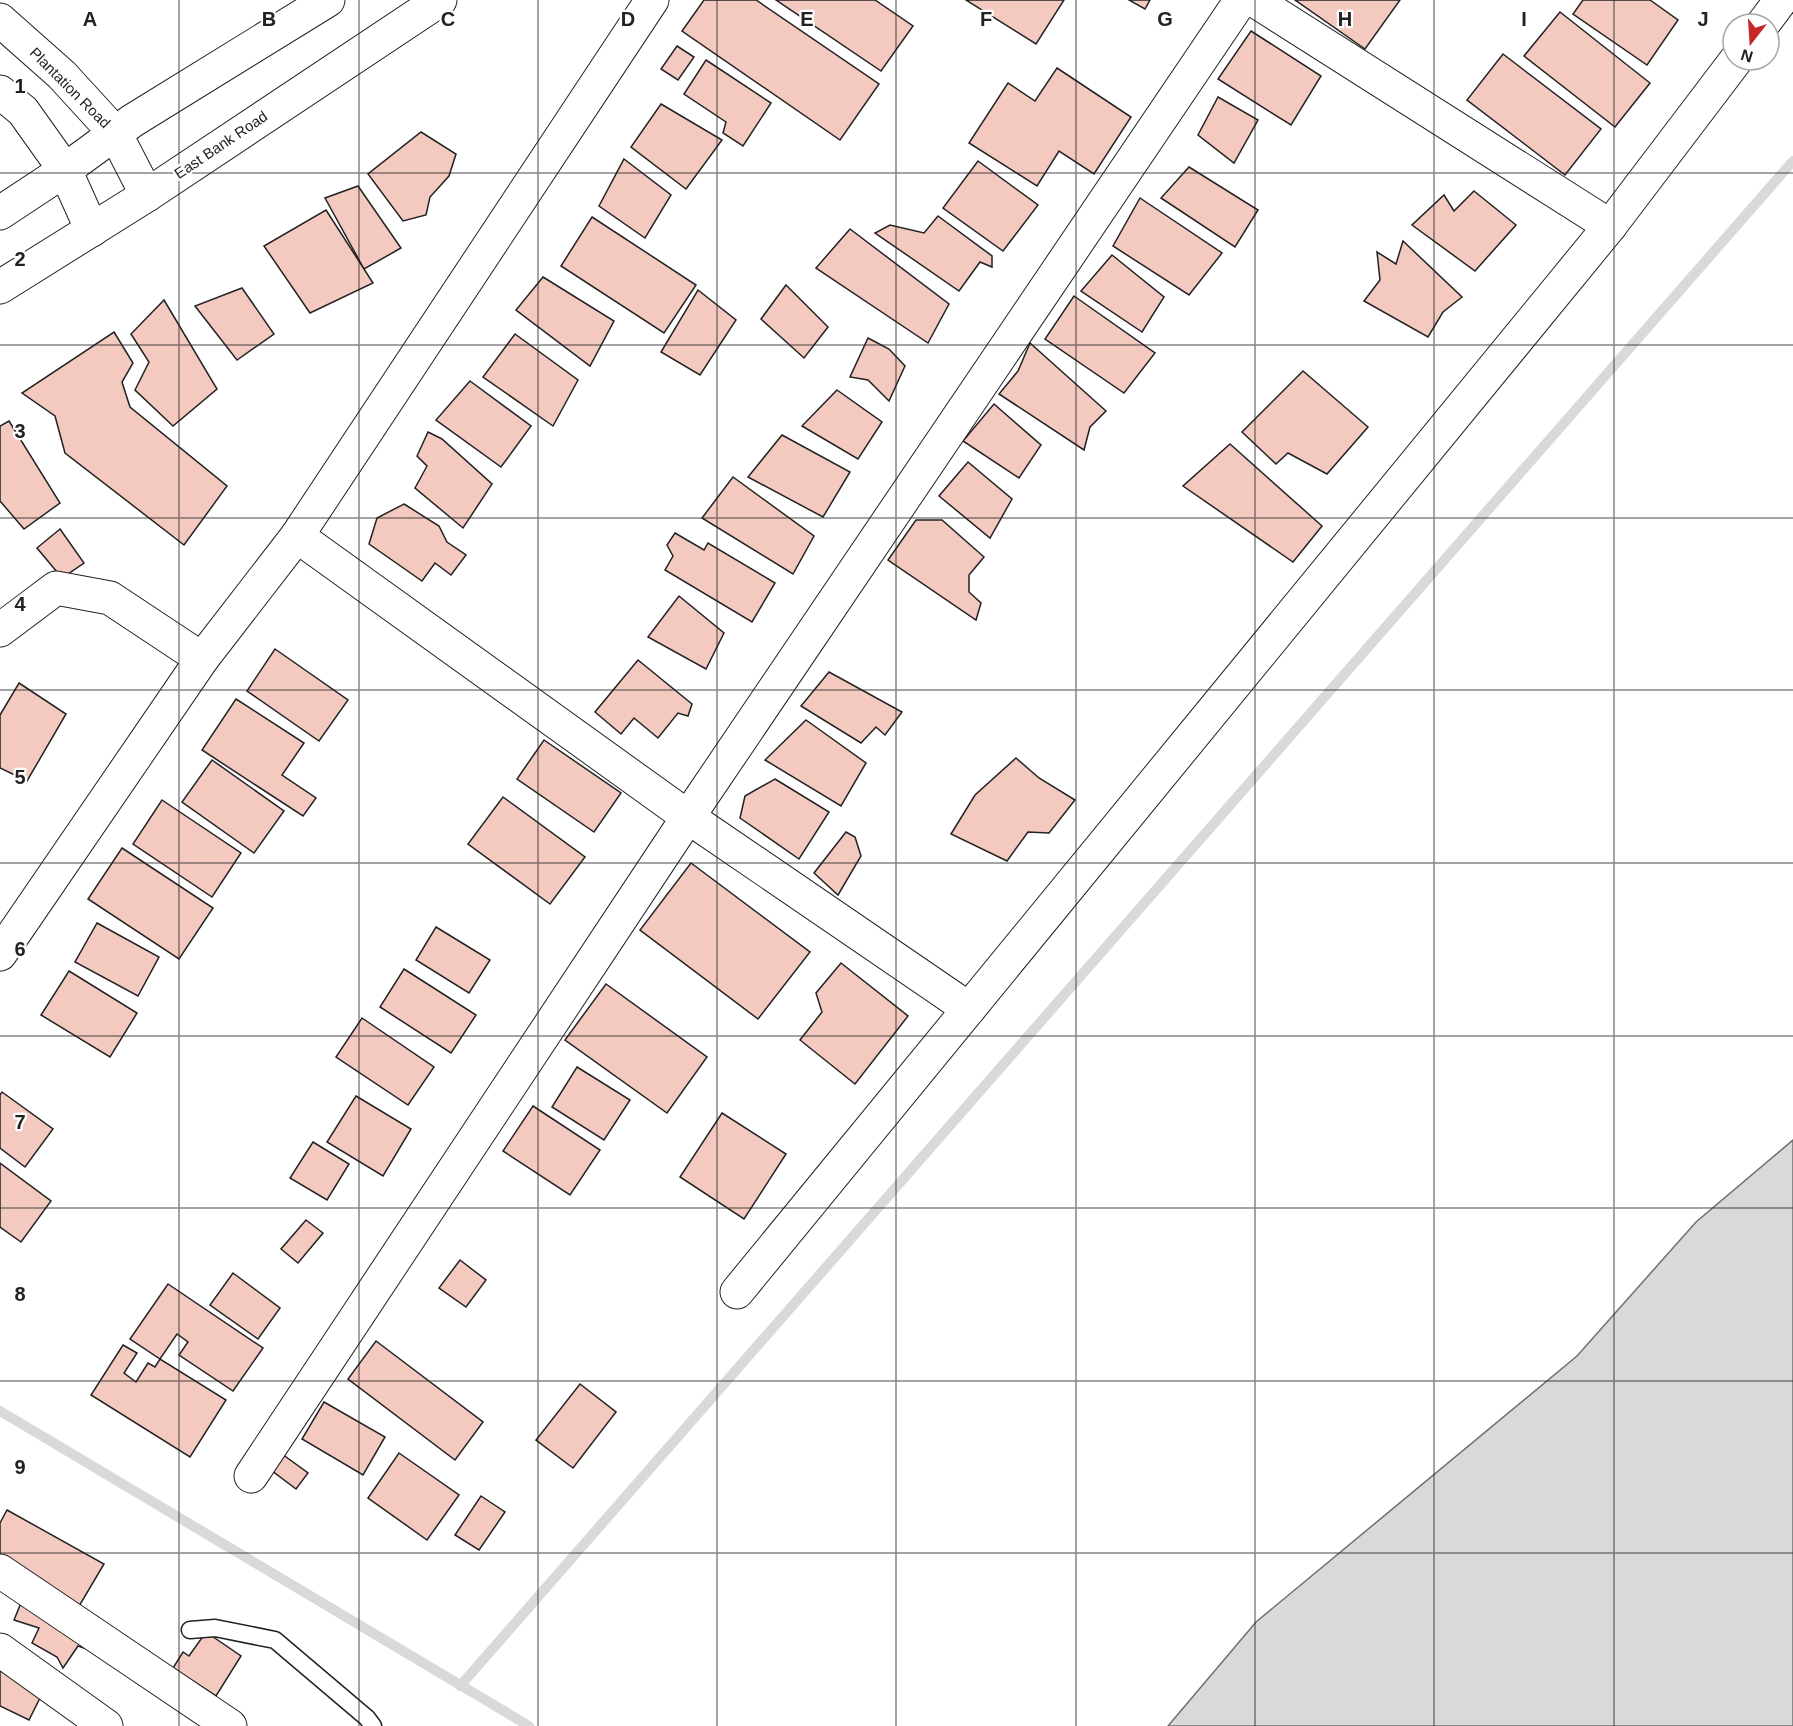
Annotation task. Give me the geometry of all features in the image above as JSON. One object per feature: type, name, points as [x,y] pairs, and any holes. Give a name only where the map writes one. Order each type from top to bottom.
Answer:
[{"type":"street","points":[[0,213],[65,170],[132,121],[328,0]]},
{"type":"street","name":"East Bank Road","points":[[0,287],[147,195],[440,0]]},
{"type":"street","points":[[0,954],[202,659],[297,536],[652,0]]},
{"type":"street","points":[[251,1476],[688,817],[1241,0]]},
{"type":"street","points":[[1254,0],[1610,226]]},
{"type":"street","name":"Plantation Road","points":[[0,20],[62,75],[115,133],[147,195]]},
{"type":"street","points":[[737,1292],[1610,226],[1727,72]]},
{"type":"street","points":[[0,92],[23,111],[65,170],[92,230]]},
{"type":"street","points":[[297,536],[688,817],[969,1009]]},
{"type":"street","points":[[0,630],[56,588],[110,597],[202,659]]},
{"type":"street","points":[[0,1571],[230,1726]]},
{"type":"street","points":[[0,1650],[106,1726]]},
{"type":"lane","points":[[190,1630],[215,1628],[275,1640],[367,1718],[373,1726]]},
{"type":"shaded area","points":[[1793,1140],[1793,1726],[1168,1726],[1256,1622],[1577,1356],[1696,1222]]},
{"type":"building","points":[[704,0],[756,0],[879,84],[840,140],[682,31]]},
{"type":"building","points":[[776,0],[875,0],[913,26],[881,71]]},
{"type":"building","points":[[966,0],[1064,0],[1036,44]]},
{"type":"building","points":[[1129,0],[1150,0],[1145,9]]},
{"type":"building","points":[[1295,0],[1400,0],[1365,49]]},
{"type":"building","points":[[1583,0],[1650,0],[1678,20],[1647,65],[1573,14]]},
{"type":"building","points":[[1560,12],[1650,83],[1615,127],[1524,56]]},
{"type":"building","points":[[1251,31],[1321,76],[1291,125],[1218,79]]},
{"type":"building","points":[[677,46],[694,57],[678,80],[661,69]]},
{"type":"building","points":[[1503,54],[1601,129],[1565,175],[1467,100]]},
{"type":"building","points":[[706,60],[771,103],[743,146],[723,133],[726,122],[684,94]]},
{"type":"building","points":[[1057,68],[1131,117],[1094,174],[1059,151],[1037,186],[969,143],[1008,83],[1035,101]]},
{"type":"building","points":[[1218,97],[1258,120],[1234,163],[1198,135]]},
{"type":"building","points":[[661,104],[722,140],[686,189],[631,147]]},
{"type":"building","points":[[421,132],[456,154],[449,176],[430,197],[426,215],[403,221],[368,174]]},
{"type":"building","points":[[624,159],[671,195],[645,238],[599,206]]},
{"type":"building","points":[[978,161],[1038,205],[1003,251],[943,208]]},
{"type":"building","points":[[1189,167],[1258,210],[1235,247],[1161,198]]},
{"type":"building","points":[[358,186],[401,248],[364,269],[325,198]]},
{"type":"building","points":[[1474,191],[1516,225],[1475,271],[1412,225],[1444,195],[1454,211]]},
{"type":"building","points":[[1140,198],[1222,253],[1189,295],[1113,246]]},
{"type":"building","points":[[326,210],[373,283],[310,313],[264,246]]},
{"type":"building","points":[[938,216],[992,256],[992,267],[980,262],[959,291],[875,233],[890,225],[924,233]]},
{"type":"building","points":[[592,217],[696,285],[664,333],[561,266]]},
{"type":"building","points":[[850,229],[949,304],[928,343],[816,268]]},
{"type":"building","points":[[1403,241],[1462,297],[1443,312],[1428,337],[1364,301],[1380,280],[1377,252],[1396,264]]},
{"type":"building","points":[[1112,255],[1164,297],[1142,332],[1081,291]]},
{"type":"building","points":[[543,277],[614,321],[590,366],[516,310]]},
{"type":"building","points":[[786,285],[828,327],[804,358],[761,319]]},
{"type":"building","points":[[242,288],[274,334],[237,360],[195,306]]},
{"type":"building","points":[[698,290],[736,320],[700,375],[661,352]]},
{"type":"building","points":[[1074,296],[1155,353],[1124,393],[1045,339]]},
{"type":"building","points":[[164,300],[217,389],[173,426],[135,390],[149,362],[131,334]]},
{"type":"building","points":[[114,332],[133,363],[122,382],[130,407],[227,486],[184,545],[65,453],[55,416],[22,393]]},
{"type":"building","points":[[515,334],[578,380],[553,426],[483,377]]},
{"type":"building","points":[[868,338],[889,349],[905,366],[889,401],[868,380],[850,377]]},
{"type":"building","points":[[1030,343],[1106,411],[1090,427],[1084,450],[999,394],[1018,371]]},
{"type":"building","points":[[1303,371],[1368,427],[1327,474],[1288,453],[1276,464],[1242,432]]},
{"type":"building","points":[[470,381],[531,426],[501,467],[436,420]]},
{"type":"building","points":[[837,390],[882,422],[858,459],[802,426]]},
{"type":"building","points":[[994,404],[1041,445],[1019,478],[963,441]]},
{"type":"building","points":[[9,421],[60,503],[24,529],[0,501],[0,426]]},
{"type":"building","points":[[428,432],[442,439],[492,484],[463,528],[415,488],[427,466],[417,456]]},
{"type":"building","points":[[782,435],[850,472],[823,517],[748,477]]},
{"type":"building","points":[[1230,444],[1322,526],[1293,562],[1183,486]]},
{"type":"building","points":[[968,462],[1012,499],[990,538],[939,496]]},
{"type":"building","points":[[733,477],[814,536],[793,574],[702,518]]},
{"type":"building","points":[[404,504],[439,526],[447,542],[466,555],[451,575],[435,563],[422,581],[369,544],[377,518]]},
{"type":"building","points":[[916,520],[942,520],[984,557],[969,575],[969,592],[981,603],[976,620],[888,560]]},
{"type":"building","points":[[60,529],[84,563],[62,578],[37,548]]},
{"type":"building","points":[[675,533],[704,550],[708,543],[775,583],[752,622],[665,570],[673,556],[667,545]]},
{"type":"building","points":[[679,596],[724,633],[706,669],[648,637]]},
{"type":"building","points":[[275,649],[348,700],[319,741],[247,691]]},
{"type":"building","points":[[638,660],[692,704],[688,716],[678,713],[658,738],[634,718],[621,734],[595,712]]},
{"type":"building","points":[[829,672],[902,712],[885,735],[876,727],[861,743],[801,706]]},
{"type":"building","points":[[19,683],[66,714],[27,781],[0,768],[0,715]]},
{"type":"building","points":[[236,699],[304,743],[282,775],[316,798],[303,816],[202,750]]},
{"type":"building","points":[[806,720],[866,763],[841,806],[765,760]]},
{"type":"building","points":[[544,740],[621,793],[594,832],[517,779]]},
{"type":"building","points":[[1016,758],[1039,778],[1075,800],[1049,833],[1028,832],[1007,861],[951,834],[975,795]]},
{"type":"building","points":[[212,760],[284,811],[254,853],[182,802]]},
{"type":"building","points":[[775,779],[829,812],[799,859],[740,818],[745,796]]},
{"type":"building","points":[[503,797],[585,857],[550,904],[468,844]]},
{"type":"building","points":[[162,800],[241,853],[212,897],[133,844]]},
{"type":"building","points":[[846,832],[855,837],[861,856],[838,895],[814,873]]},
{"type":"building","points":[[122,848],[213,908],[179,959],[88,899]]},
{"type":"building","points":[[691,863],[810,952],[758,1019],[640,930]]},
{"type":"building","points":[[97,923],[159,957],[138,996],[75,962]]},
{"type":"building","points":[[436,927],[490,960],[469,993],[416,960]]},
{"type":"building","points":[[841,963],[908,1016],[855,1084],[800,1040],[822,1012],[816,993]]},
{"type":"building","points":[[404,969],[476,1015],[451,1053],[380,1007]]},
{"type":"building","points":[[69,971],[137,1013],[110,1057],[41,1015]]},
{"type":"building","points":[[606,984],[707,1057],[667,1113],[565,1040]]},
{"type":"building","points":[[362,1018],[434,1067],[408,1105],[336,1057]]},
{"type":"building","points":[[577,1067],[630,1100],[604,1140],[552,1107]]},
{"type":"building","points":[[2,1092],[53,1129],[25,1167],[0,1148],[0,1095]]},
{"type":"building","points":[[356,1096],[411,1129],[383,1176],[327,1142]]},
{"type":"building","points":[[533,1106],[600,1150],[570,1195],[503,1151]]},
{"type":"building","points":[[722,1113],[786,1154],[744,1219],[680,1177]]},
{"type":"building","points":[[313,1142],[349,1164],[327,1200],[290,1178]]},
{"type":"building","points":[[0,1163],[51,1201],[21,1242],[0,1227]]},
{"type":"building","points":[[306,1220],[323,1233],[298,1263],[281,1249]]},
{"type":"building","points":[[460,1260],[486,1280],[466,1307],[439,1288]]},
{"type":"building","points":[[233,1273],[280,1308],[258,1339],[210,1305]]},
{"type":"building","points":[[168,1284],[263,1348],[233,1391],[179,1355],[188,1342],[177,1334],[160,1359],[130,1339]]},
{"type":"building","points":[[376,1341],[483,1422],[455,1460],[348,1379]]},
{"type":"building","points":[[123,1345],[137,1353],[124,1373],[136,1382],[148,1363],[155,1367],[160,1359],[226,1400],[190,1457],[91,1395]]},
{"type":"building","points":[[580,1384],[616,1412],[573,1468],[536,1440]]},
{"type":"building","points":[[324,1402],[385,1437],[363,1475],[302,1439]]},
{"type":"building","points":[[399,1453],[459,1495],[427,1540],[368,1498]]},
{"type":"building","points":[[282,1454],[308,1473],[296,1489],[271,1470]]},
{"type":"building","points":[[481,1496],[505,1512],[479,1550],[455,1535]]},
{"type":"building","points":[[7,1510],[104,1564],[78,1608],[0,1558],[0,1523]]},
{"type":"building","points":[[23,1598],[87,1649],[78,1646],[63,1668],[57,1657],[32,1643],[39,1628],[14,1620]]},
{"type":"building","points":[[206,1632],[241,1656],[216,1696],[173,1668],[183,1652],[189,1656]]},
{"type":"building","points":[[0,1655],[52,1674],[29,1720],[0,1706]]},
{"type":"waterway","points":[[460,1686],[1793,161]]},
{"type":"waterway","points":[[0,1411],[529,1726]]}]
